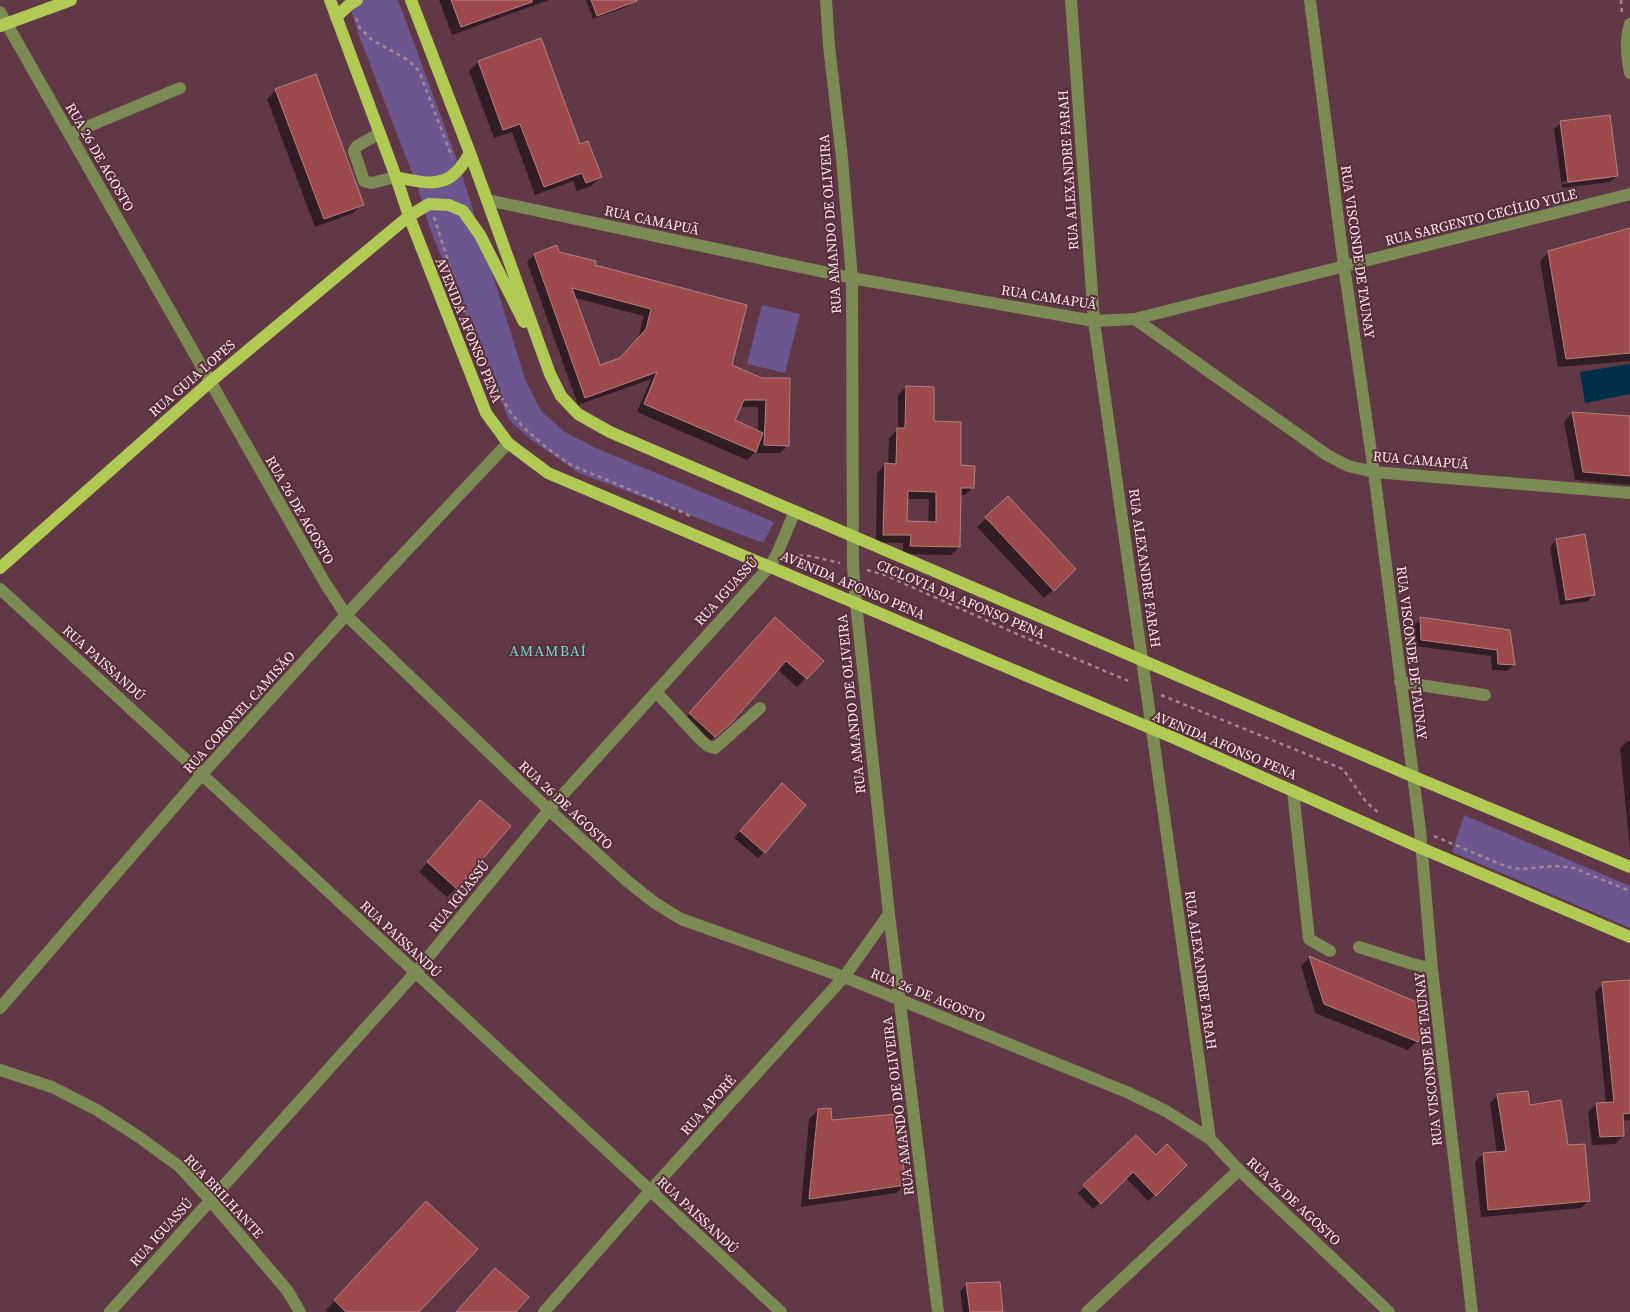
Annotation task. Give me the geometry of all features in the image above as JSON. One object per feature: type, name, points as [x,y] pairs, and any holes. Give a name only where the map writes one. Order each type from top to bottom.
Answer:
[{"type":"main road","points":[[2,21],[71,0]]},
{"type":"main road","name":"AVENIDA AFONSO PENA","points":[[330,0],[396,177],[408,216],[486,413],[508,443],[548,473],[770,566],[1630,937]]},
{"type":"main road","points":[[411,0],[470,153],[550,374]]},
{"type":"main road","points":[[336,17],[354,2]]},
{"type":"main road","points":[[396,177],[426,183],[441,181],[456,174],[470,153]]},
{"type":"main road","points":[[429,204],[449,205],[463,211],[480,235],[561,396],[578,414],[610,432],[1412,776],[1630,867]]},
{"type":"main road","name":"RUA GUIA LOPES","points":[[0,568],[210,382],[408,216],[429,204]]},
{"type":"street","name":"RUA AMANDO DE OLIVEIRA","points":[[826,0],[852,278],[853,567],[856,603],[889,914],[938,1312]]},
{"type":"street","name":"RUA ALEXANDRE FARAH","points":[[1071,0],[1094,321],[1210,1139]]},
{"type":"street","name":"RUA VISCONDE DE TAUNAY","points":[[1310,0],[1420,830],[1432,969],[1472,1312]]},
{"type":"street","name":"RUA 26 DE AGOSTO","points":[[2,21],[70,134],[324,583],[346,615],[549,810],[627,881],[655,903],[681,919],[900,999],[1129,1093],[1166,1111],[1210,1139],[1238,1170],[1389,1312]]},
{"type":"street","points":[[1630,24],[1626,55],[1630,73]]},
{"type":"street","points":[[70,134],[180,88]]},
{"type":"street","points":[[380,133],[357,146],[354,151],[364,181],[371,183],[396,177]]},
{"type":"street","name":"RUA SARGENTO CECÍLIO YULE","points":[[1135,319],[1630,194]]},
{"type":"street","name":"RUA CAMAPUÃ","points":[[487,200],[852,278],[1094,321],[1135,319],[1327,455],[1348,466],[1374,472],[1630,492]]},
{"type":"street","name":"RUA CORONEL CAMISÃO","points":[[0,1008],[203,774],[346,615],[508,443]]},
{"type":"street","name":"RUA IGUASSÚ","points":[[110,1312],[415,973],[549,810],[770,566],[795,511]]},
{"type":"street","name":"RUA PAISSANDÚ","points":[[0,589],[203,774],[781,1312]]},
{"type":"street","points":[[1400,682],[1485,695]]},
{"type":"street","points":[[656,692],[701,740],[708,746],[715,748],[760,708]]},
{"type":"street","points":[[1293,791],[1309,939],[1330,951]]},
{"type":"street","name":"RUA APORÉ","points":[[544,1312],[650,1191],[844,977],[889,914]]},
{"type":"street","points":[[1359,947],[1432,969]]},
{"type":"street","name":"RUA BRILHANTE","points":[[0,1072],[52,1087],[96,1110],[139,1137],[180,1168],[287,1290],[300,1312]]},
{"type":"street","points":[[1087,1312],[1238,1170]]},
{"type":"path","points":[[354,2],[360,28],[372,40],[408,60],[420,71],[456,168],[456,174]]},
{"type":"path","points":[[429,204],[467,320],[494,385],[509,410],[522,426],[547,448],[571,465],[696,519]]},
{"type":"path","name":"CICLOVIA DA AFONSO PENA","points":[[777,554],[810,556],[884,575],[1017,634],[1343,769],[1366,802],[1382,815]]},
{"type":"path","points":[[1420,830],[1508,867],[1521,869],[1555,866],[1574,868],[1630,891]]},
{"type":"shaded area","points":[[348,0],[398,0],[460,168],[525,379],[541,411],[565,432],[596,448],[774,522],[763,543],[579,473],[530,439],[509,420],[430,229],[418,188],[359,36]]},
{"type":"shaded area","points":[[762,305],[800,314],[785,373],[747,364]]},
{"type":"shaded area","points":[[1464,815],[1630,886],[1630,928],[1452,852]]},
{"type":"water","points":[[1630,364],[1630,394],[1585,403],[1580,372]]},
{"type":"building","points":[[451,0],[532,0],[532,2],[461,27]]},
{"type":"building","points":[[591,0],[637,0],[637,1],[597,16]]},
{"type":"building","points":[[541,38],[580,144],[588,141],[602,177],[586,183],[582,173],[544,187],[520,124],[503,130],[478,61]]},
{"type":"building","points":[[316,74],[364,205],[324,219],[275,89]]},
{"type":"building","points":[[1610,115],[1618,176],[1568,182],[1560,121]]},
{"type":"building","points":[[1630,228],[1630,353],[1566,359],[1548,251]]},
{"type":"building","points":[[557,245],[559,252],[596,261],[595,265],[747,305],[732,365],[762,378],[790,378],[789,446],[764,445],[766,400],[744,400],[735,420],[763,433],[756,452],[644,404],[657,372],[585,398],[534,254]],"holes":[[[572,288],[651,309],[646,329],[620,358],[600,365]]]},
{"type":"building","points":[[906,386],[934,387],[934,421],[961,422],[961,465],[975,466],[974,488],[961,488],[960,547],[910,546],[911,535],[883,535],[885,463],[896,464],[897,428],[905,428]],"holes":[[[908,491],[936,492],[936,522],[907,521]]]},
{"type":"building","points":[[1572,412],[1630,416],[1630,476],[1583,472]]},
{"type":"building","points":[[1008,496],[1076,569],[1054,591],[985,517]]},
{"type":"building","points":[[1585,534],[1595,595],[1566,600],[1556,539]]},
{"type":"building","points":[[775,617],[824,661],[807,679],[786,661],[730,724],[715,737],[689,713]]},
{"type":"building","points":[[1420,617],[1510,630],[1515,665],[1498,664],[1497,650],[1421,640]]},
{"type":"building","points":[[782,783],[806,805],[765,853],[740,831]]},
{"type":"building","points":[[480,800],[511,826],[457,889],[427,862]]},
{"type":"building","points":[[1309,956],[1428,1007],[1429,1011],[1418,1042],[1324,1004]]},
{"type":"building","points":[[1630,980],[1630,1113],[1623,1114],[1624,1136],[1600,1137],[1596,1103],[1614,1102],[1602,982]]},
{"type":"building","points":[[1528,1091],[1530,1105],[1561,1100],[1568,1145],[1585,1144],[1590,1201],[1488,1210],[1483,1153],[1506,1151],[1497,1094]]},
{"type":"building","points":[[831,1108],[832,1120],[897,1114],[906,1185],[809,1199],[818,1109]]},
{"type":"building","points":[[1136,1135],[1156,1155],[1167,1144],[1187,1165],[1156,1196],[1133,1172],[1101,1204],[1083,1185]]},
{"type":"building","points":[[426,1201],[478,1249],[419,1312],[346,1312],[334,1300]]},
{"type":"building","points":[[495,1268],[529,1297],[516,1312],[456,1312]]},
{"type":"building","points":[[1000,1282],[1003,1312],[970,1312],[966,1283]]},
{"type":"district","name":"AMAMBAÍ","points":[[548,651]]}]
